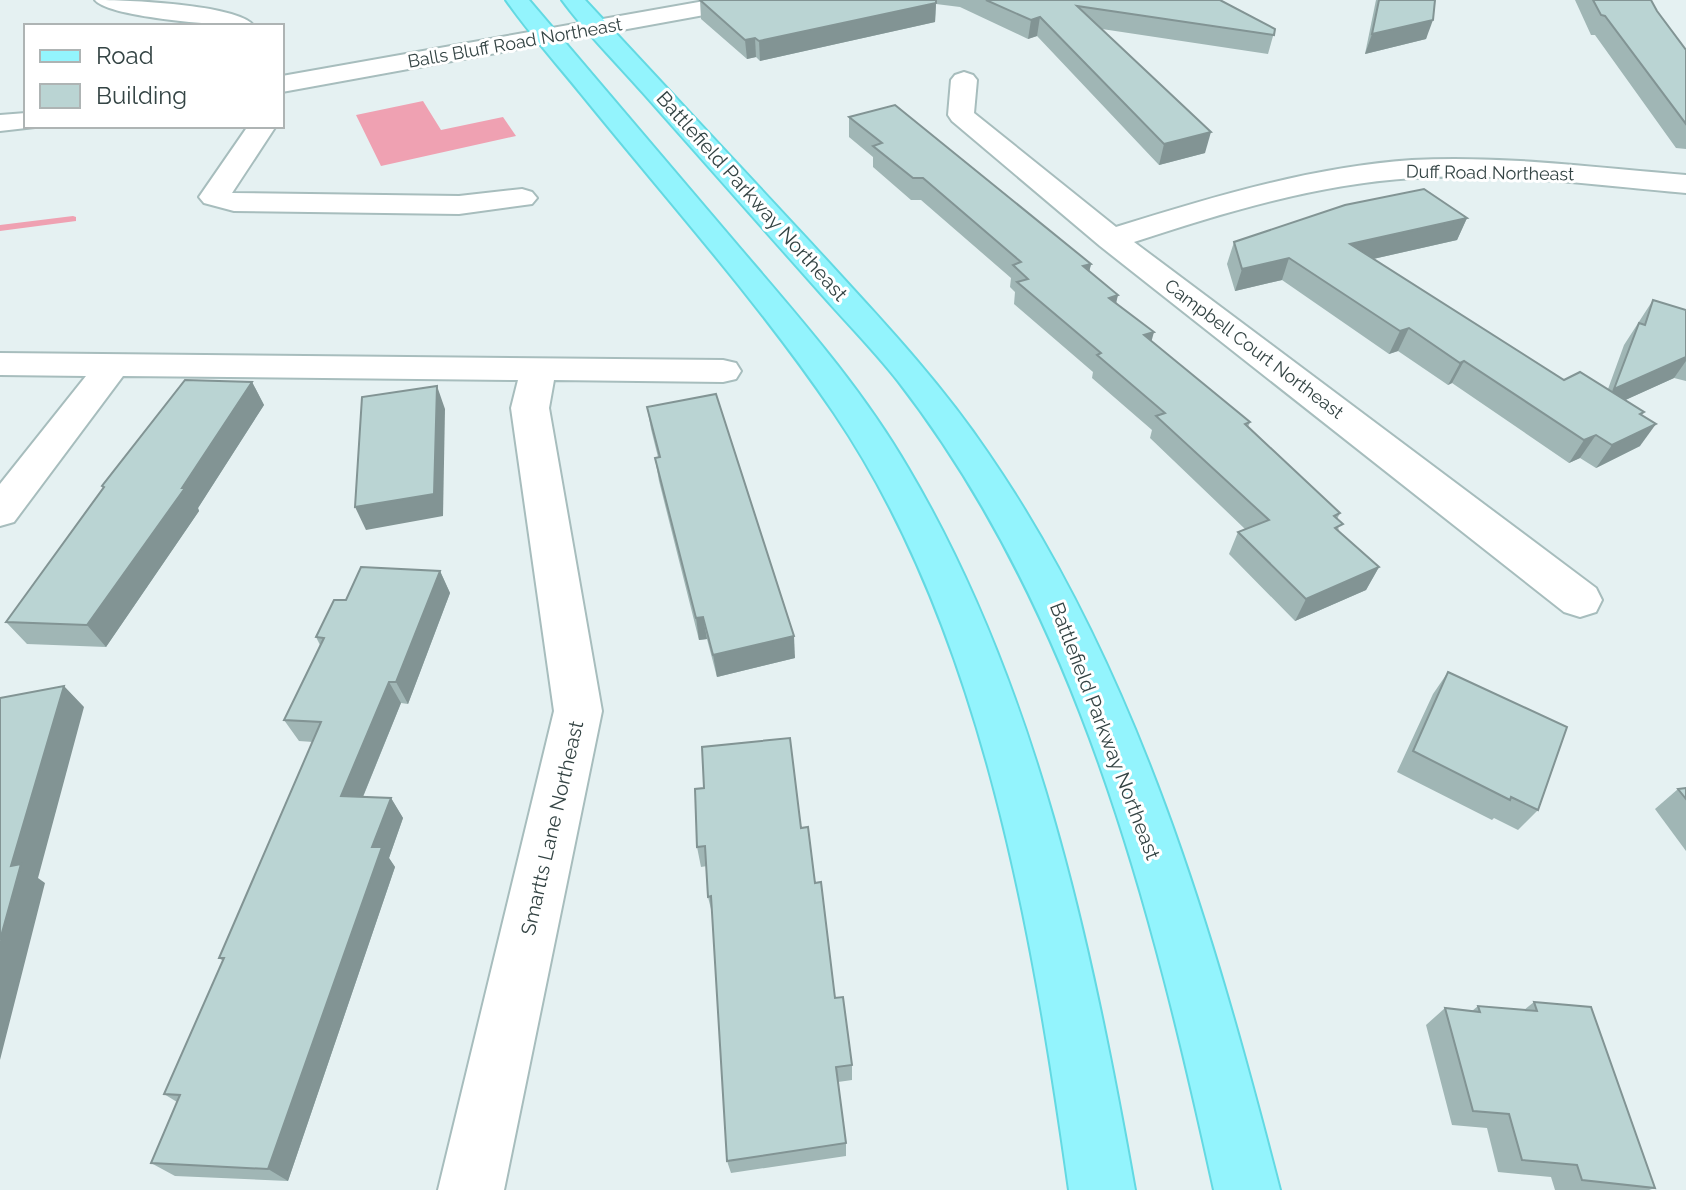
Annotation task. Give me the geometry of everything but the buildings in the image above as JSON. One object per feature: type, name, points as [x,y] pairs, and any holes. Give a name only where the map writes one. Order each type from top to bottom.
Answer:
[{"type":"main road","points":[[517,0],[735,262],[846,404],[888,468],[944,572],[977,653],[1003,732],[1043,882],[1090,1113],[1102,1190]]},
{"type":"main road","name":"Battlefield Parkway Northeast","points":[[586,14],[910,372],[953,425],[1036,561],[1075,644],[1172,906],[1219,1070],[1247,1190]]},
{"type":"street","points":[[106,0],[115,5],[171,10],[233,24]]},
{"type":"street","name":"Balls Bluff Road Northeast","points":[[284,84],[548,38],[586,14],[748,0]]},
{"type":"street","name":"Campbell Court Northeast","points":[[964,80],[961,115],[1111,239],[1580,600]]},
{"type":"street","points":[[0,123],[24,121]]},
{"type":"street","points":[[261,128],[214,197],[234,202],[459,205],[522,198]]},
{"type":"street","name":"Duff Road Northeast","points":[[1111,239],[1261,195],[1411,169],[1550,173],[1686,184]]},
{"type":"street","points":[[0,364],[723,371]]},
{"type":"street","points":[[0,512],[112,366]]},
{"type":"street","name":"Smartts Lane Northeast","points":[[471,1190],[578,711],[530,408],[538,370]]},
{"type":"shaded area","points":[[423,101],[441,130],[503,117],[516,136],[381,166],[356,115]]},
{"type":"waterway","points":[[0,228],[73,219]]}]
